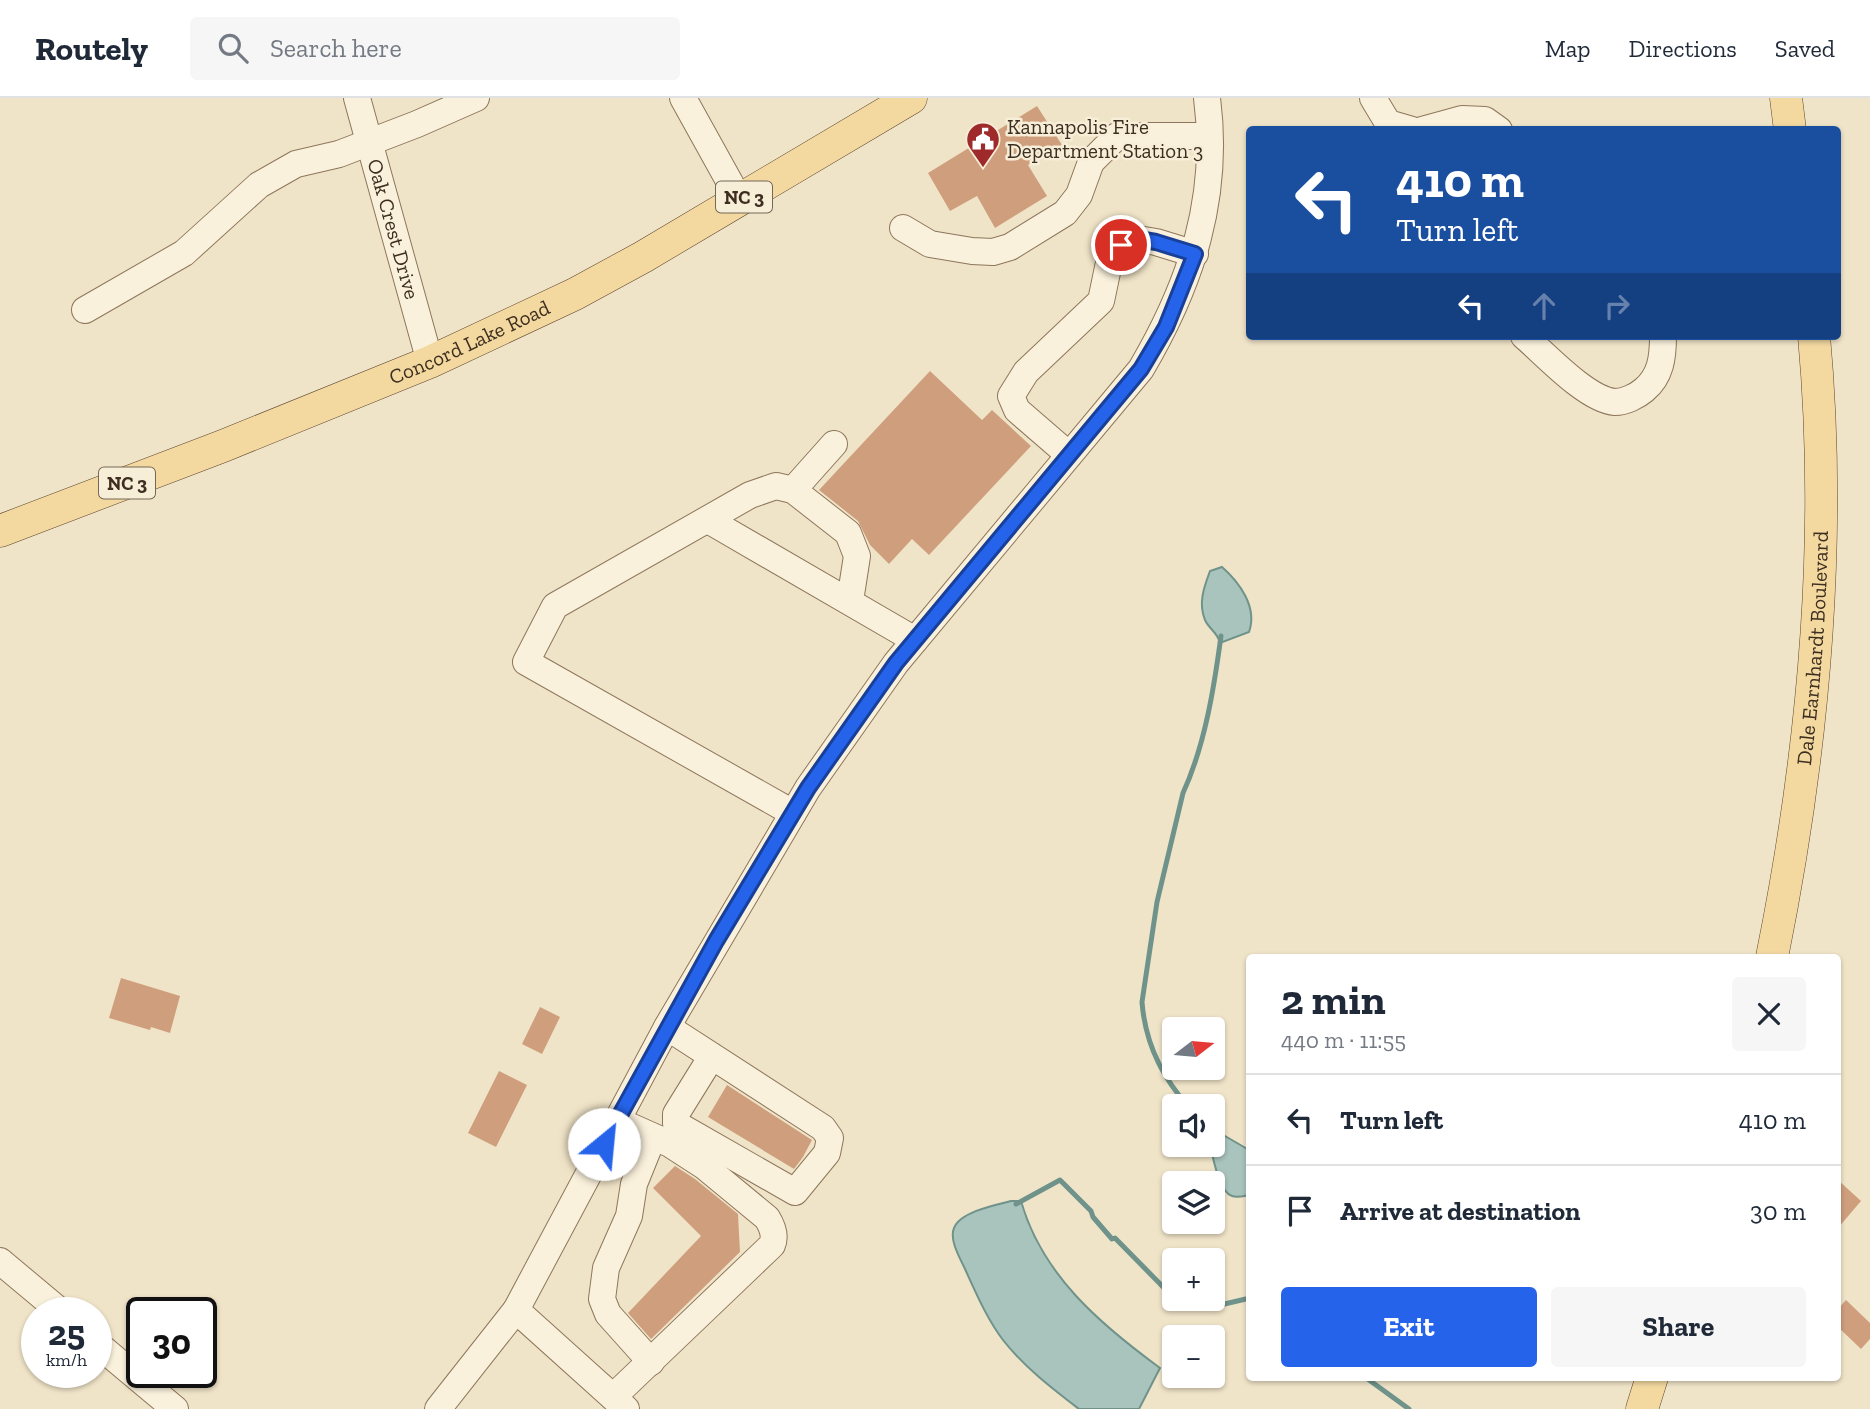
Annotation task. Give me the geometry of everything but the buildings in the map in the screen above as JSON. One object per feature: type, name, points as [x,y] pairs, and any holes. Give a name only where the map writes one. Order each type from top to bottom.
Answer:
[{"type":"main road","name":"Concord Lake Road","points":[[0,531],[223,446],[430,362],[575,294],[643,257],[911,98]]},
{"type":"main road","points":[[1786,98],[1790,126]]},
{"type":"main road","name":"Dale Earnhardt Boulevard","points":[[1773,954],[1792,857],[1812,701],[1821,527],[1814,340]]},
{"type":"main road","points":[[1642,1409],[1651,1381]]},
{"type":"street","name":"Oak Crest Drive","points":[[357,98],[430,362]]},
{"type":"street","points":[[85,310],[184,253],[259,185],[296,164],[339,154],[477,98]]},
{"type":"street","points":[[683,98],[739,199]]},
{"type":"street","points":[[438,1409],[516,1310],[667,1027],[808,788],[888,674],[1141,369],[1166,327],[1195,254],[1209,176],[1208,98]]},
{"type":"street","points":[[1373,98],[1395,126]]},
{"type":"street","points":[[1437,126],[1462,119],[1485,120],[1493,126]]},
{"type":"street","points":[[903,228],[930,244],[993,252],[1010,247],[1065,213],[1079,195],[1091,162],[1117,136],[1209,136]]},
{"type":"street","points":[[1069,455],[1017,410],[1011,396],[1019,382],[1026,372],[1101,301],[1110,258],[1121,245],[1138,239],[1195,254]]},
{"type":"street","points":[[1528,340],[1573,380],[1594,394],[1615,402],[1636,396],[1653,383],[1662,360],[1663,340]]},
{"type":"street","points":[[793,490],[834,444]]},
{"type":"street","points":[[793,813],[526,662],[555,606],[750,495],[776,486],[793,490],[848,533],[857,556],[850,601]]},
{"type":"street","points":[[708,520],[915,640]]},
{"type":"street","points":[[667,1027],[712,1056],[823,1128],[830,1138],[827,1153],[795,1192],[676,1124],[676,1114],[712,1056]]},
{"type":"street","points":[[516,1310],[620,1403],[651,1362],[775,1240],[767,1218],[704,1166],[670,1144],[616,1120]]},
{"type":"street","points":[[651,1362],[608,1314],[602,1299],[606,1268],[629,1216],[634,1184],[653,1137]]},
{"type":"street","points":[[0,1261],[43,1297]]},
{"type":"street","points":[[112,1356],[175,1409]]},
{"type":"water","points":[[1222,567],[1235,580],[1245,596],[1251,613],[1251,623],[1249,632],[1220,643],[1205,620],[1202,601],[1210,571]]},
{"type":"water","points":[[1225,1136],[1246,1148],[1246,1196],[1234,1197],[1227,1193],[1225,1171],[1216,1171],[1213,1157],[1225,1157]]},
{"type":"water","points":[[1011,1201],[1021,1201],[1043,1252],[1076,1296],[1116,1334],[1160,1368],[1139,1409],[1079,1409],[1020,1359],[992,1323],[958,1254],[953,1233],[958,1222],[970,1213]]},
{"type":"waterway","points":[[1178,1094],[1156,1058],[1147,1031],[1142,1002],[1157,902],[1183,793],[1203,736],[1221,636]]},
{"type":"waterway","points":[[1016,1204],[1060,1180],[1091,1211],[1112,1239],[1115,1238],[1162,1286]]},
{"type":"waterway","points":[[1225,1304],[1246,1299]]},
{"type":"waterway","points":[[1370,1381],[1409,1409]]},
{"type":"place","name":"Kannapolis Fire Department Station 3","points":[[983,169]]},
{"type":"route","points":[[604,1144],[716,941],[808,788],[896,663],[1141,369],[1166,327],[1195,254],[1138,239],[1121,245]]}]
